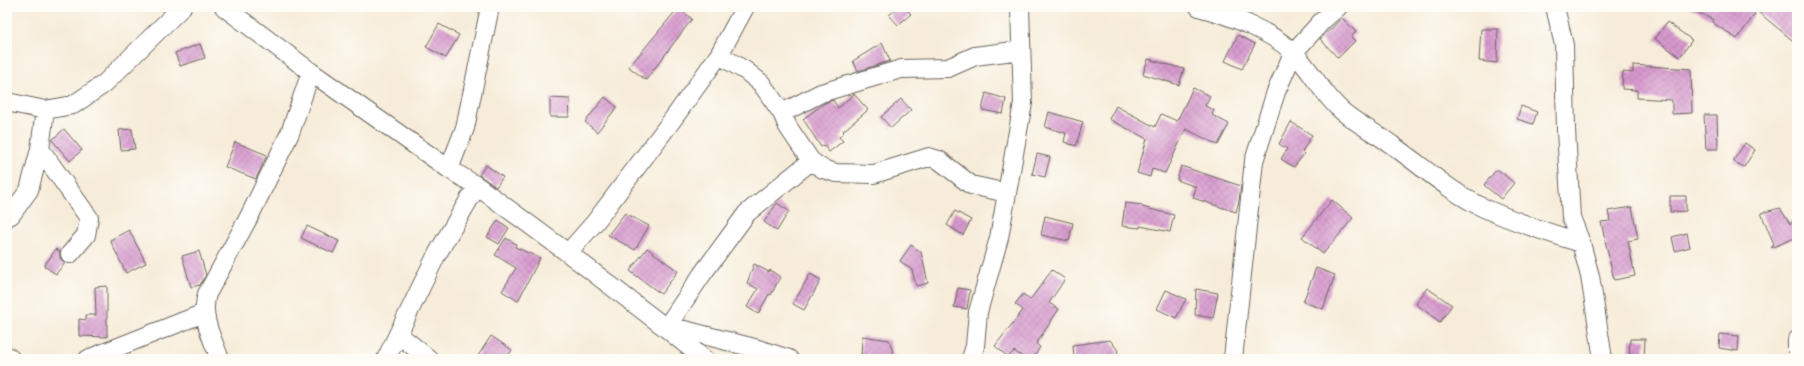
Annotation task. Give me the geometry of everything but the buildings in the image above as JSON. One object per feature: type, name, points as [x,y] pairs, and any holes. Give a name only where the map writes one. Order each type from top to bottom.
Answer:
[{"type":"street","points":[[7,102],[45,110],[73,105],[104,84],[182,7]]},
{"type":"street","points":[[224,7],[311,72],[449,169],[476,186],[568,253],[665,325],[704,359]]},
{"type":"street","points":[[449,169],[465,128],[490,7]]},
{"type":"street","points":[[568,253],[600,215],[720,55],[745,7]]},
{"type":"street","points":[[971,359],[975,346],[978,312],[999,238],[1023,103],[1020,7]]},
{"type":"street","points":[[1233,359],[1254,161],[1276,92],[1293,53],[1322,21],[1338,7]]},
{"type":"street","points":[[1210,8],[1253,27],[1293,53],[1323,93],[1342,111],[1392,144],[1444,184],[1484,208],[1549,233],[1581,243]]},
{"type":"street","points":[[1559,10],[1564,45],[1571,216],[1581,243],[1590,276],[1603,359]]},
{"type":"street","points":[[782,113],[821,93],[895,71],[920,68],[948,68],[975,56],[1021,50]]},
{"type":"street","points":[[720,55],[761,83],[782,113],[788,127],[811,161],[823,169],[836,173],[874,174],[929,157],[939,160],[971,185],[1007,193]]},
{"type":"street","points":[[220,359],[204,313],[204,304],[207,294],[250,215],[290,133],[311,72]]},
{"type":"street","points":[[7,217],[11,215],[29,190],[40,149],[45,110]]},
{"type":"street","points":[[40,149],[89,218],[86,235],[70,254]]},
{"type":"street","points":[[665,325],[747,213],[811,161]]},
{"type":"street","points":[[386,359],[436,256],[476,186]]},
{"type":"street","points":[[88,359],[204,313]]},
{"type":"street","points":[[665,325],[758,349],[789,359]]},
{"type":"street","points":[[398,334],[429,359]]},
{"type":"street","points":[[1797,340],[1797,359]]},
{"type":"street","points":[[7,356],[11,359]]}]
